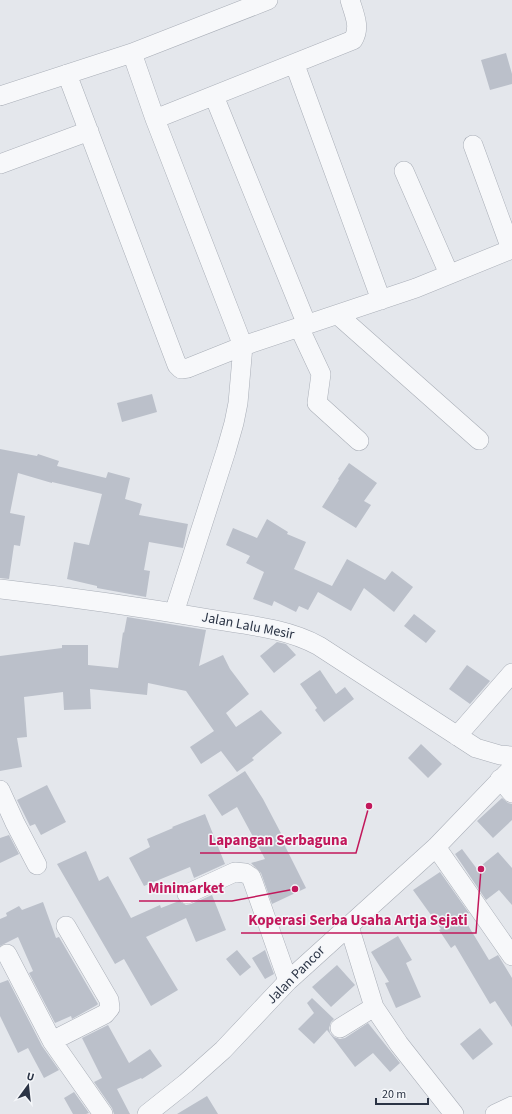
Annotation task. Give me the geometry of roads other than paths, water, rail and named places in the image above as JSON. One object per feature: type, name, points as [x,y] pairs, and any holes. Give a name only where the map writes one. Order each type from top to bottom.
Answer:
[{"type":"street","points":[[0,96],[132,53],[268,0]]},
{"type":"street","points":[[155,119],[353,40],[356,35],[357,27],[350,0]]},
{"type":"street","points":[[132,53],[155,119],[243,346],[238,403],[234,423],[174,612]]},
{"type":"street","points":[[295,64],[381,300]]},
{"type":"street","points":[[67,74],[179,367],[183,369],[243,346],[381,300],[512,249],[473,145]]},
{"type":"street","points":[[214,96],[321,374],[317,403],[359,441]]},
{"type":"street","points":[[0,164],[89,131]]},
{"type":"street","points":[[404,171],[449,274]]},
{"type":"street","points":[[338,315],[479,440]]},
{"type":"street","name":"Jalan Lalu Mesir","points":[[0,589],[71,597],[174,612],[277,630],[303,638],[318,646],[476,748],[488,752],[512,756]]},
{"type":"street","points":[[457,736],[512,673]]},
{"type":"street","name":"Jalan Pancor","points":[[147,1114],[186,1083],[223,1050],[288,981],[508,780]]},
{"type":"street","points":[[0,790],[7,827],[37,865]]},
{"type":"street","points":[[436,847],[512,956]]},
{"type":"street","points":[[187,894],[235,872],[245,873],[251,877],[288,981]]},
{"type":"street","points":[[52,1041],[105,1014],[110,1008],[109,1000],[66,926]]},
{"type":"street","points":[[349,926],[374,1007],[399,1044],[454,1114]]},
{"type":"street","points":[[6,954],[52,1041],[103,1114]]},
{"type":"street","points":[[340,1028],[374,1007]]},
{"type":"street","points":[[496,1114],[512,1106]]},
{"type":"place","name":"Lapangan Serbaguna","points":[[369,806]]},
{"type":"place","name":"Koperasi Serba Usaha Artja Sejati","points":[[481,869]]},
{"type":"place","name":"Minimarket","points":[[295,889]]}]
